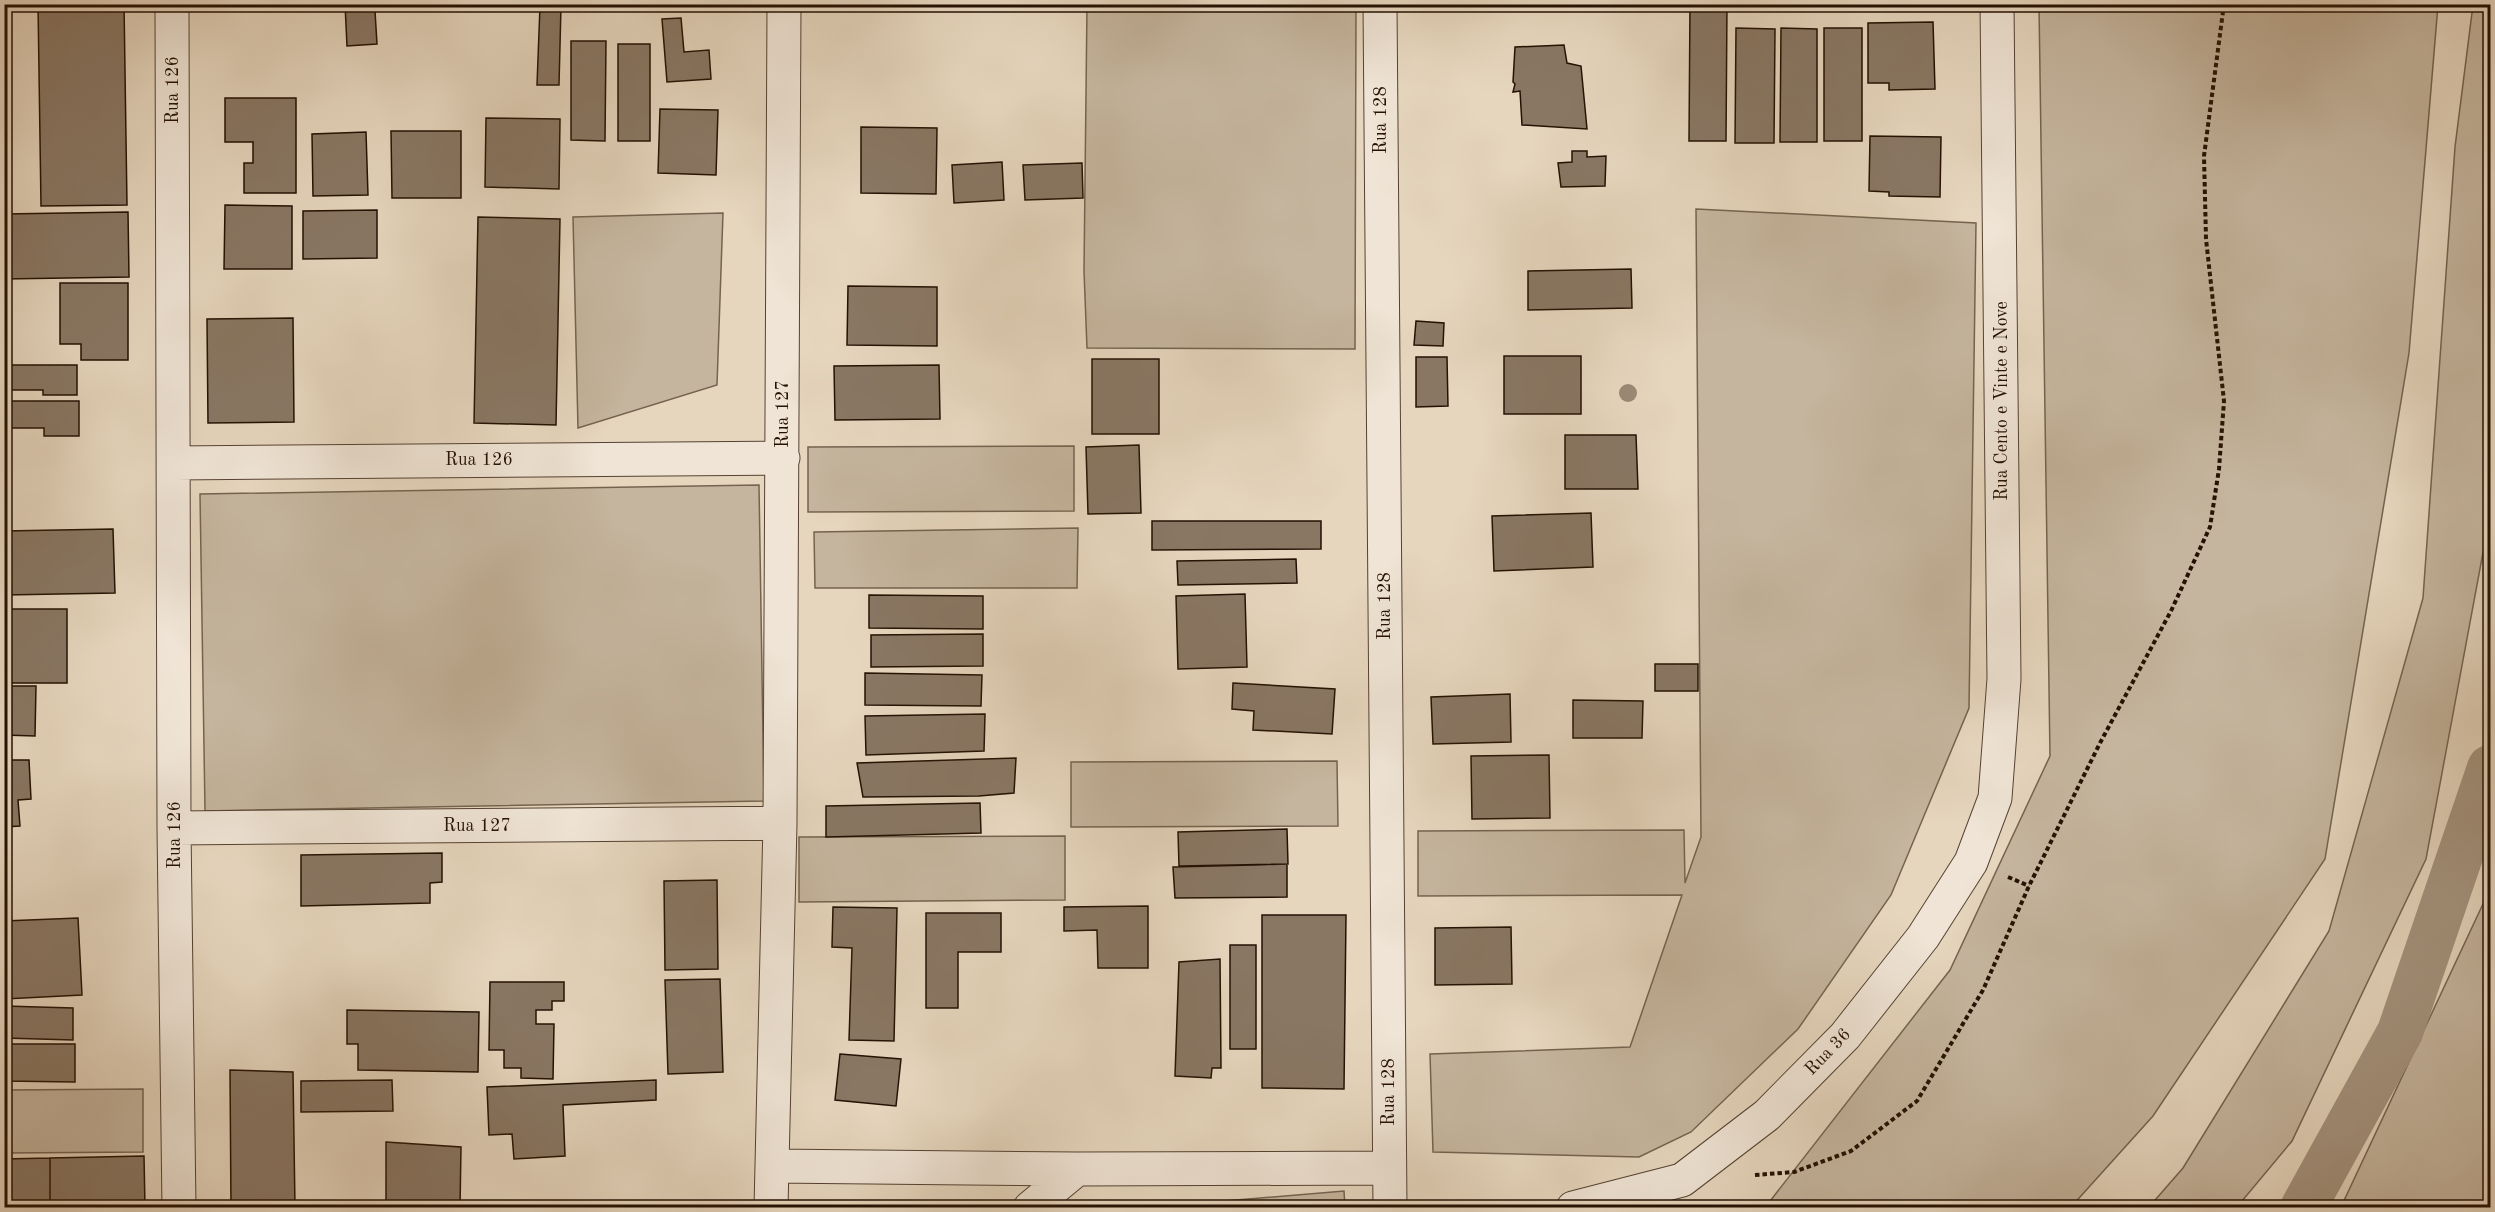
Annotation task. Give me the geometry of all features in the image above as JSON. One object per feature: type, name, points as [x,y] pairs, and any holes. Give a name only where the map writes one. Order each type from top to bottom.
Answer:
[{"type":"street","name":"Rua 126","points":[[172,4],[175,463],[174,828],[179,1208]]},
{"type":"street","name":"Rua 127","points":[[771,1208],[780,824],[784,4]]},
{"type":"street","name":"Rua 128","points":[[1380,4],[1390,1208]]},
{"type":"street","name":"Rua Cento e Vinte e Nove","points":[[1995,798],[2004,679],[1996,4]]},
{"type":"street","name":"Rua 126","points":[[175,463],[783,458]]},
{"type":"street","name":"Rua 36","points":[[1573,1208],[1682,1180],[1767,1115],[1845,1036],[1923,937],[1971,862],[1995,798]]},
{"type":"street","name":"Rua 127","points":[[174,828],[780,824]]},
{"type":"street","points":[[772,1166],[1077,1169],[1389,1168]]},
{"type":"street","points":[[1030,1208],[1077,1169]]},
{"type":"path","points":[[1749,1176],[1794,1172],[1851,1151],[1917,1101],[1983,990],[2034,876],[2100,743],[2171,611],[2210,527],[2219,470],[2224,401],[2206,239],[2204,156],[2224,4]]},
{"type":"shaded area","points":[[1087,5],[1356,5],[1355,349],[1087,348],[1084,271]]},
{"type":"shaded area","points":[[2039,5],[2438,5],[2409,353],[2325,859],[2153,1116],[2071,1207],[1758,1207],[1767,1205],[1950,970],[2050,756]]},
{"type":"shaded area","points":[[2473,5],[2490,5],[2490,515],[2426,859],[2292,1141],[2237,1207],[2149,1207],[2183,1168],[2329,931],[2423,598],[2455,147]]},
{"type":"shaded area","points":[[1696,209],[1976,223],[1969,708],[1891,895],[1798,1029],[1691,1132],[1639,1157],[1433,1152],[1430,1054],[1630,1047],[1682,895],[1418,896],[1418,831],[1684,830],[1685,883],[1701,837]]},
{"type":"shaded area","points":[[723,213],[717,385],[578,428],[573,217]]},
{"type":"shaded area","points":[[1074,446],[1074,511],[808,512],[808,447]]},
{"type":"shaded area","points":[[759,485],[764,801],[205,811],[200,494]]},
{"type":"shaded area","points":[[1078,528],[1077,588],[815,588],[814,532]]},
{"type":"shaded area","points":[[1337,761],[1338,826],[1071,827],[1071,762]]},
{"type":"shaded area","points":[[1065,836],[1065,900],[799,902],[799,837]]},
{"type":"shaded area","points":[[2490,889],[2490,1207],[2341,1207]]},
{"type":"shaded area","points":[[143,1089],[143,1152],[5,1153],[5,1090]]},
{"type":"shaded area","points":[[1344,1191],[1345,1207],[1151,1207]]},
{"type":"building","points":[[38,4],[124,4],[127,205],[41,206]]},
{"type":"building","points":[[252,4],[292,4],[292,6]]},
{"type":"building","points":[[345,4],[385,4],[385,10],[375,11],[377,44],[347,46]]},
{"type":"building","points":[[880,4],[951,4],[951,9],[880,10]]},
{"type":"building","points":[[1690,4],[1727,4],[1726,141],[1689,141]]},
{"type":"building","points":[[540,6],[561,6],[559,85],[537,85]]},
{"type":"building","points":[[681,18],[684,52],[709,50],[711,79],[667,82],[662,19]]},
{"type":"building","points":[[1933,22],[1935,89],[1889,90],[1889,83],[1868,83],[1868,23]]},
{"type":"building","points":[[1736,28],[1775,29],[1774,143],[1735,143]]},
{"type":"building","points":[[1781,28],[1817,29],[1817,142],[1780,142]]},
{"type":"building","points":[[1824,28],[1862,28],[1862,141],[1824,141]]},
{"type":"building","points":[[571,41],[606,41],[605,141],[571,140]]},
{"type":"building","points":[[618,44],[650,44],[650,141],[618,141]]},
{"type":"building","points":[[1564,45],[1567,63],[1581,66],[1587,129],[1522,125],[1520,91],[1513,92],[1515,47]]},
{"type":"building","points":[[225,98],[296,98],[296,193],[244,193],[244,163],[253,163],[253,142],[225,142]]},
{"type":"building","points":[[660,109],[718,110],[716,175],[658,173]]},
{"type":"building","points":[[486,118],[560,119],[559,189],[485,187]]},
{"type":"building","points":[[861,127],[937,128],[936,194],[861,193]]},
{"type":"building","points":[[391,131],[461,131],[461,198],[392,198]]},
{"type":"building","points":[[366,132],[368,195],[313,196],[312,134]]},
{"type":"building","points":[[1870,136],[1941,137],[1940,197],[1889,196],[1889,192],[1869,191]]},
{"type":"building","points":[[1572,151],[1587,151],[1587,157],[1606,156],[1605,186],[1561,187],[1558,163],[1572,162]]},
{"type":"building","points":[[1002,162],[1004,200],[954,203],[952,165]]},
{"type":"building","points":[[1082,163],[1083,198],[1025,200],[1023,165]]},
{"type":"building","points":[[225,205],[292,206],[292,269],[224,269]]},
{"type":"building","points":[[377,210],[377,258],[303,259],[303,211]]},
{"type":"building","points":[[128,212],[129,277],[4,279],[4,214]]},
{"type":"building","points":[[478,217],[560,219],[556,425],[474,423]]},
{"type":"building","points":[[1631,269],[1632,308],[1528,310],[1528,271]]},
{"type":"building","points":[[60,283],[128,283],[128,360],[81,360],[81,344],[60,344]]},
{"type":"building","points":[[848,286],[937,287],[937,346],[847,345]]},
{"type":"building","points":[[293,318],[294,422],[208,423],[207,319]]},
{"type":"building","points":[[1416,321],[1444,323],[1443,346],[1414,345]]},
{"type":"building","points":[[1504,356],[1581,356],[1581,414],[1504,414]]},
{"type":"building","points":[[1416,357],[1447,357],[1448,406],[1416,407]]},
{"type":"building","points":[[1092,359],[1159,359],[1159,434],[1092,434]]},
{"type":"building","points":[[4,365],[77,365],[77,395],[43,395],[43,390],[4,390]]},
{"type":"building","points":[[939,365],[940,419],[835,420],[834,366]]},
{"type":"building","points":[[4,401],[79,401],[79,436],[44,436],[44,428],[4,428]]},
{"type":"building","points":[[1565,435],[1636,435],[1638,489],[1565,489]]},
{"type":"building","points":[[1139,445],[1141,513],[1088,514],[1086,447]]},
{"type":"building","points":[[1591,513],[1593,567],[1494,571],[1492,516]]},
{"type":"building","points":[[1152,521],[1321,521],[1321,549],[1152,550]]},
{"type":"building","points":[[113,529],[115,593],[4,595],[4,531]]},
{"type":"building","points":[[1296,559],[1297,583],[1178,585],[1177,561]]},
{"type":"building","points":[[1245,594],[1247,667],[1178,669],[1176,596]]},
{"type":"building","points":[[869,595],[983,596],[983,629],[869,628]]},
{"type":"building","points":[[4,609],[67,609],[67,683],[4,683]]},
{"type":"building","points":[[983,634],[983,666],[871,667],[871,635]]},
{"type":"building","points":[[1655,664],[1698,664],[1698,691],[1655,691]]},
{"type":"building","points":[[865,673],[982,675],[981,706],[865,705]]},
{"type":"building","points":[[1233,683],[1335,689],[1332,734],[1253,730],[1254,711],[1232,709]]},
{"type":"building","points":[[4,686],[36,686],[35,736],[4,735]]},
{"type":"building","points":[[1510,694],[1511,742],[1433,744],[1431,697]]},
{"type":"building","points":[[1573,700],[1643,701],[1642,738],[1573,738]]},
{"type":"building","points":[[985,714],[984,751],[866,755],[865,716]]},
{"type":"building","points":[[1549,755],[1550,818],[1472,819],[1471,756]]},
{"type":"building","points":[[1016,758],[1014,793],[979,796],[863,797],[857,763]]},
{"type":"building","points":[[4,760],[29,760],[31,799],[18,800],[20,826],[4,827]]},
{"type":"building","points":[[980,803],[981,833],[826,837],[826,806]]},
{"type":"building","points":[[1287,829],[1288,864],[1179,866],[1178,832]]},
{"type":"building","points":[[442,853],[442,882],[430,883],[430,903],[301,906],[301,855]]},
{"type":"building","points":[[1287,864],[1287,897],[1175,898],[1173,867]]},
{"type":"building","points":[[717,880],[718,969],[665,970],[664,881]]},
{"type":"building","points":[[1148,906],[1148,968],[1098,968],[1097,930],[1064,931],[1064,907]]},
{"type":"building","points":[[833,907],[897,908],[894,1041],[849,1040],[852,948],[832,947]]},
{"type":"building","points":[[926,913],[1001,913],[1001,952],[958,952],[958,1008],[926,1008]]},
{"type":"building","points":[[1262,915],[1346,915],[1344,1089],[1262,1088]]},
{"type":"building","points":[[78,918],[82,995],[4,999],[4,921]]},
{"type":"building","points":[[1511,927],[1512,984],[1435,985],[1435,928]]},
{"type":"building","points":[[1230,945],[1256,945],[1256,1049],[1230,1049]]},
{"type":"building","points":[[1220,959],[1221,1068],[1212,1068],[1211,1078],[1175,1076],[1179,962]]},
{"type":"building","points":[[720,979],[723,1072],[668,1074],[665,980]]},
{"type":"building","points":[[490,982],[564,982],[564,1001],[552,1001],[552,1010],[536,1010],[536,1024],[554,1024],[553,1079],[521,1078],[521,1068],[504,1068],[504,1050],[489,1050]]},
{"type":"building","points":[[4,1006],[73,1008],[73,1040],[4,1038]]},
{"type":"building","points":[[347,1010],[479,1012],[478,1072],[358,1070],[358,1044],[347,1044]]},
{"type":"building","points":[[4,1044],[75,1044],[75,1082],[4,1081]]},
{"type":"building","points":[[840,1054],[901,1059],[896,1106],[835,1100]]},
{"type":"building","points":[[230,1070],[293,1072],[295,1208],[231,1208]]},
{"type":"building","points":[[392,1080],[393,1111],[301,1112],[301,1081]]},
{"type":"building","points":[[656,1080],[656,1100],[563,1105],[565,1156],[514,1159],[512,1134],[489,1135],[487,1087]]},
{"type":"building","points":[[386,1142],[461,1147],[460,1208],[386,1208]]},
{"type":"building","points":[[144,1156],[145,1208],[50,1208],[50,1158]]},
{"type":"building","points":[[50,1158],[50,1208],[4,1208],[4,1159]]},
{"type":"waterway","points":[[2303,1208],[2400,1032],[2490,768]]}]
